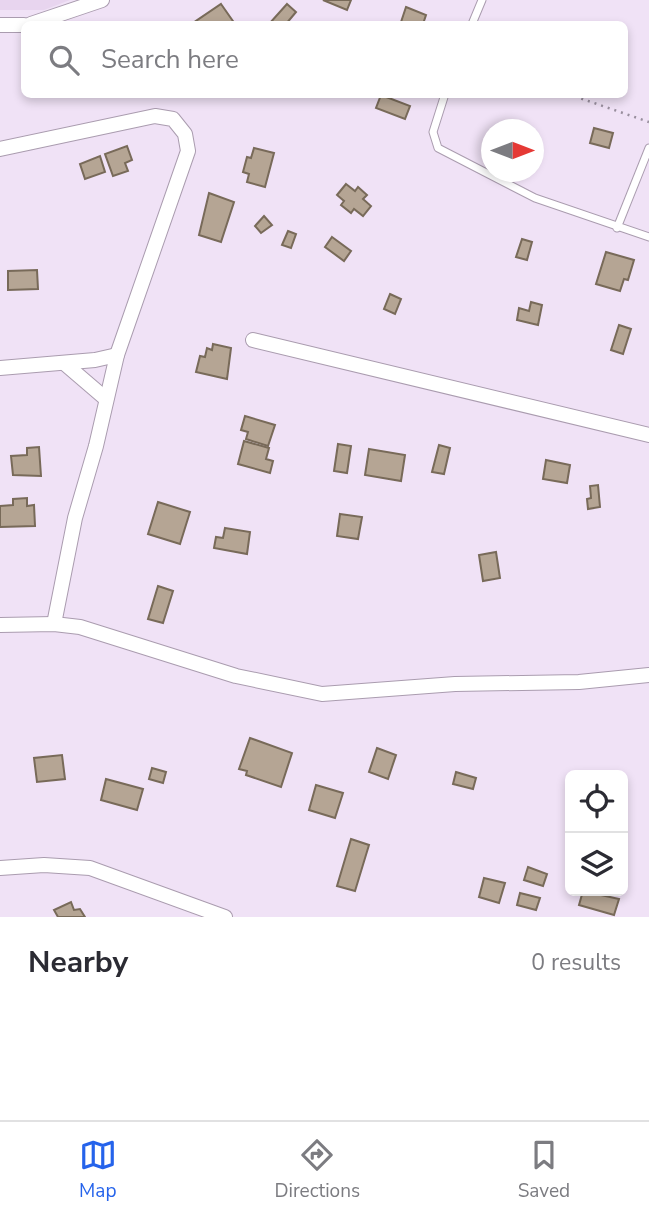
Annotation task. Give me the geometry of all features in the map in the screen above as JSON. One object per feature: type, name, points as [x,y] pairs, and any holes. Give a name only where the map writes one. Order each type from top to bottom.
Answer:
[{"type":"street","points":[[40,21],[102,0]]},
{"type":"street","points":[[0,25],[21,25]]},
{"type":"street","points":[[0,149],[155,116],[173,119],[185,134],[188,151],[117,355],[75,518],[54,624]]},
{"type":"street","points":[[253,340],[649,435]]},
{"type":"street","points":[[0,368],[117,355]]},
{"type":"street","points":[[64,363],[106,399]]},
{"type":"street","points":[[0,625],[54,624],[119,637],[236,676],[322,694],[455,684],[579,682],[649,675]]},
{"type":"street","points":[[0,868],[44,865],[90,868],[225,917]]},
{"type":"lane","points":[[473,21],[482,0]]},
{"type":"lane","points":[[445,98],[433,132],[434,144],[438,148],[535,198],[649,237]]},
{"type":"lane","points":[[617,228],[649,148]]},
{"type":"path","points":[[580,98],[649,122]]},
{"type":"shaded area","points":[[0,0],[70,0],[44,10],[0,10]]},
{"type":"building","points":[[323,0],[351,0],[347,10]]},
{"type":"building","points":[[221,4],[233,21],[196,21]]},
{"type":"building","points":[[287,4],[296,12],[288,21],[272,21]]},
{"type":"building","points":[[406,7],[426,15],[424,21],[401,21]]},
{"type":"building","points":[[380,98],[389,98],[410,106],[405,119],[376,108]]},
{"type":"building","points":[[594,128],[613,133],[609,148],[590,143]]},
{"type":"building","points":[[127,146],[132,160],[125,163],[128,171],[113,176],[105,154]]},
{"type":"building","points":[[254,148],[274,153],[265,187],[247,182],[249,174],[243,172],[247,157],[251,158]]},
{"type":"building","points":[[100,156],[105,172],[85,179],[80,164]]},
{"type":"building","points":[[346,184],[355,191],[358,187],[367,195],[363,199],[371,206],[363,216],[354,209],[351,213],[341,205],[344,201],[337,195]]},
{"type":"building","points":[[209,193],[234,202],[221,242],[199,235]]},
{"type":"building","points":[[264,216],[272,225],[261,233],[255,226]]},
{"type":"building","points":[[288,231],[296,234],[291,248],[282,245]]},
{"type":"building","points":[[332,237],[351,251],[344,261],[325,247]]},
{"type":"building","points":[[522,239],[532,242],[527,260],[516,257]]},
{"type":"building","points":[[606,252],[634,260],[628,280],[624,279],[620,291],[596,284]]},
{"type":"building","points":[[37,270],[38,289],[8,290],[8,271]]},
{"type":"building","points":[[390,294],[401,299],[395,314],[384,309]]},
{"type":"building","points":[[531,302],[542,305],[538,325],[517,320],[519,308],[529,311]]},
{"type":"building","points":[[619,325],[631,329],[623,354],[611,350]]},
{"type":"building","points":[[213,344],[231,348],[227,379],[196,372],[200,356],[205,357],[207,348],[212,350]]},
{"type":"building","points":[[245,416],[275,425],[268,446],[246,439],[248,432],[241,430]]},
{"type":"building","points":[[244,441],[269,448],[266,459],[273,461],[270,473],[238,464]]},
{"type":"building","points":[[338,444],[351,446],[347,473],[334,471]]},
{"type":"building","points":[[439,445],[450,448],[444,474],[432,472]]},
{"type":"building","points":[[39,447],[41,476],[13,475],[11,456],[27,455],[27,448]]},
{"type":"building","points":[[369,449],[405,455],[401,481],[365,475]]},
{"type":"building","points":[[546,460],[570,465],[567,483],[543,479]]},
{"type":"building","points":[[598,485],[600,507],[588,509],[590,486]]},
{"type":"building","points":[[27,498],[27,506],[34,505],[35,526],[0,527],[0,506],[13,505],[13,499]]},
{"type":"building","points":[[158,502],[190,512],[180,544],[148,534]]},
{"type":"building","points":[[340,514],[362,517],[358,539],[337,536]]},
{"type":"building","points":[[225,528],[250,532],[247,554],[214,548],[216,537],[223,538]]},
{"type":"building","points":[[496,552],[500,578],[483,581],[479,555]]},
{"type":"building","points":[[158,586],[173,591],[163,623],[148,619]]},
{"type":"building","points":[[250,738],[292,753],[281,787],[246,775],[247,771],[239,769]]},
{"type":"building","points":[[377,748],[396,755],[388,779],[369,772]]},
{"type":"building","points":[[62,755],[65,779],[37,782],[34,758]]},
{"type":"building","points":[[152,768],[166,772],[163,783],[149,779]]},
{"type":"building","points":[[456,772],[476,778],[473,789],[453,784]]},
{"type":"building","points":[[106,779],[143,789],[137,810],[101,800]]},
{"type":"building","points":[[316,785],[343,793],[335,818],[309,810]]},
{"type":"building","points":[[351,839],[369,845],[355,891],[337,886]]},
{"type":"building","points":[[528,867],[547,874],[543,886],[524,880]]},
{"type":"building","points":[[484,878],[505,883],[499,903],[479,897]]},
{"type":"building","points":[[520,893],[540,898],[536,910],[517,905]]},
{"type":"building","points":[[582,896],[619,899],[614,915],[579,905]]},
{"type":"building","points":[[71,902],[74,910],[80,909],[85,917],[58,917],[54,910]]}]
